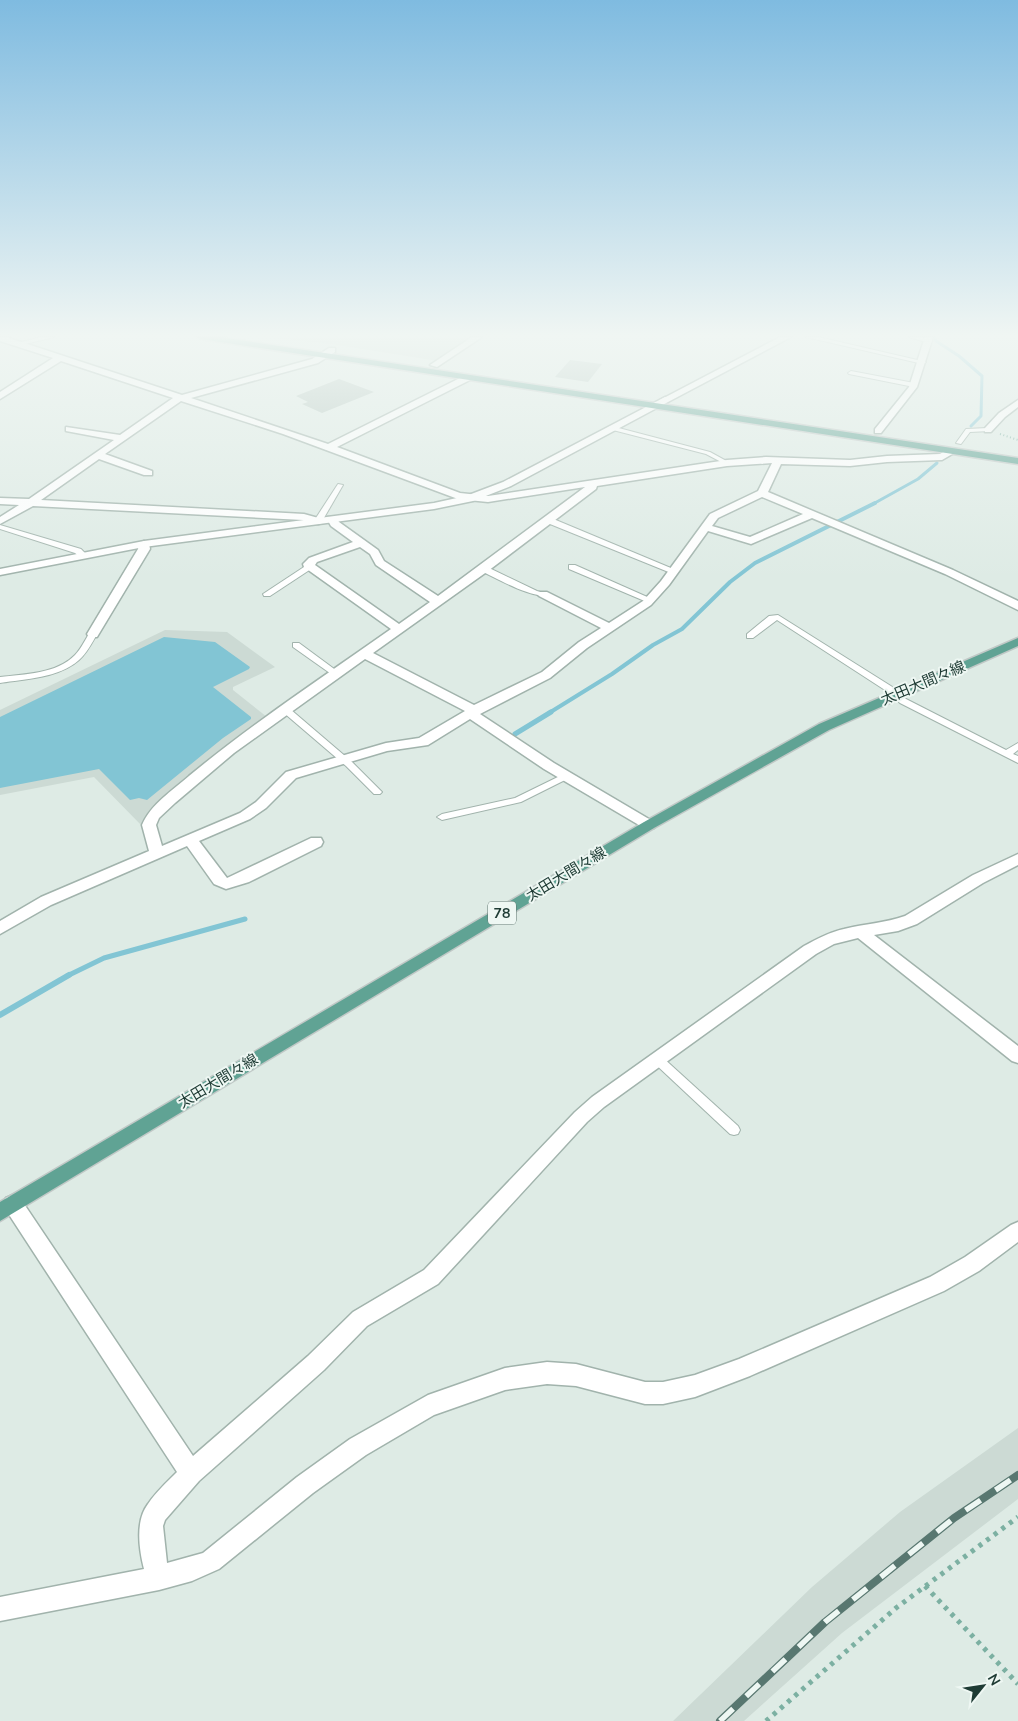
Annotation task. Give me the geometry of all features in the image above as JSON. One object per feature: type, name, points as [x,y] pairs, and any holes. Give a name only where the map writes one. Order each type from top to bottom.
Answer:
[{"type":"main road","points":[[737,417],[955,447],[1018,453]]},
{"type":"main road","points":[[784,417],[878,431],[1018,461]]},
{"type":"main road","name":"太田大間々線","points":[[6,1208],[649,825],[824,727],[1018,642]]},
{"type":"street","points":[[0,521],[32,502],[151,417]]},
{"type":"street","points":[[241,417],[330,447],[469,499],[488,499],[727,463],[778,460],[850,463],[887,459],[942,457],[955,447]]},
{"type":"street","points":[[330,447],[389,417]]},
{"type":"street","points":[[0,572],[144,544],[434,506],[469,499],[507,484],[632,417]]},
{"type":"street","points":[[878,431],[890,417]]},
{"type":"street","points":[[988,430],[1000,417]]},
{"type":"street","points":[[69,429],[121,438]]},
{"type":"street","points":[[98,455],[148,473]]},
{"type":"street","points":[[0,928],[46,902],[254,810],[291,775],[386,748],[423,742],[473,713],[546,675],[583,645],[650,600],[717,514],[762,493],[778,460]]},
{"type":"street","points":[[158,852],[153,843],[149,825],[156,812],[230,750],[484,569],[592,488],[592,483]]},
{"type":"street","points":[[762,493],[949,572],[1018,606]]},
{"type":"street","points":[[0,501],[304,517],[318,521]]},
{"type":"street","points":[[706,527],[751,541],[813,514]]},
{"type":"street","points":[[332,519],[335,524],[374,552],[380,564],[437,601]]},
{"type":"street","points":[[362,543],[313,560],[309,564],[310,567],[398,629]]},
{"type":"street","points":[[93,634],[144,549],[144,544]]},
{"type":"street","points":[[543,594],[610,628]]},
{"type":"street","points":[[365,654],[473,713],[566,776],[649,825]]},
{"type":"street","points":[[190,839],[219,880],[226,884],[244,878],[316,842]]},
{"type":"street","points":[[158,1578],[153,1558],[150,1526],[155,1513],[191,1473],[316,1363],[360,1319],[430,1277],[581,1117],[598,1102],[810,950],[828,940],[898,925],[911,920],[978,879],[1018,859]]},
{"type":"street","points":[[862,932],[869,940],[1018,1056]]},
{"type":"street","points":[[6,1208],[191,1473]]},
{"type":"street","points":[[0,1609],[158,1578],[192,1569],[211,1561],[305,1484],[358,1447],[428,1406],[504,1379],[547,1373],[576,1375],[645,1393],[663,1392],[694,1386],[742,1369],[937,1284],[972,1264],[1018,1231]]},
{"type":"lane","points":[[611,428],[708,453],[727,463]]},
{"type":"lane","points":[[955,447],[968,430],[988,430]]},
{"type":"lane","points":[[318,521],[340,485]]},
{"type":"lane","points":[[548,520],[674,571]]},
{"type":"lane","points":[[0,526],[78,551],[83,555]]},
{"type":"lane","points":[[267,594],[310,567]]},
{"type":"lane","points":[[572,567],[650,600]]},
{"type":"lane","points":[[484,569],[535,593],[543,594]]},
{"type":"lane","points":[[750,636],[772,618],[778,617],[891,690],[894,695],[1018,760]]},
{"type":"lane","points":[[0,680],[45,672],[64,666],[77,658],[93,634]]},
{"type":"lane","points":[[296,645],[337,674]]},
{"type":"lane","points":[[286,711],[349,764],[377,792]]},
{"type":"lane","points":[[1007,754],[1018,746]]},
{"type":"lane","points":[[442,817],[518,800],[566,776]]},
{"type":"lane","points":[[657,1060],[734,1130]]},
{"type":"path","points":[[988,430],[1018,440]]},
{"type":"path","points":[[766,1721],[896,1608],[1018,1517]]},
{"type":"path","points":[[925,1586],[1018,1684]]},
{"type":"shaded area","points":[[165,630],[227,632],[275,667],[233,687],[233,690],[267,717],[158,802],[147,814],[141,825],[94,777],[0,795],[0,710]]},
{"type":"shaded area","points":[[1018,1428],[1018,1499],[842,1633],[744,1721],[673,1721],[812,1587],[900,1512]]},
{"type":"water","points":[[164,637],[215,642],[250,667],[213,687],[251,717],[251,719],[223,738],[147,800],[139,798],[130,800],[99,769],[0,788],[0,717]]},
{"type":"waterway","points":[[971,426],[980,417]]},
{"type":"waterway","points":[[873,504],[918,479],[937,463]]},
{"type":"waterway","points":[[549,713],[612,674],[653,645],[682,629],[730,582],[755,563],[873,504]]},
{"type":"waterway","points":[[515,734],[551,712]]},
{"type":"waterway","points":[[69,975],[104,958],[245,919]]},
{"type":"waterway","points":[[0,1015],[69,975]]},
{"type":"railway","points":[[720,1721],[825,1622],[954,1518],[1018,1475]]}]
